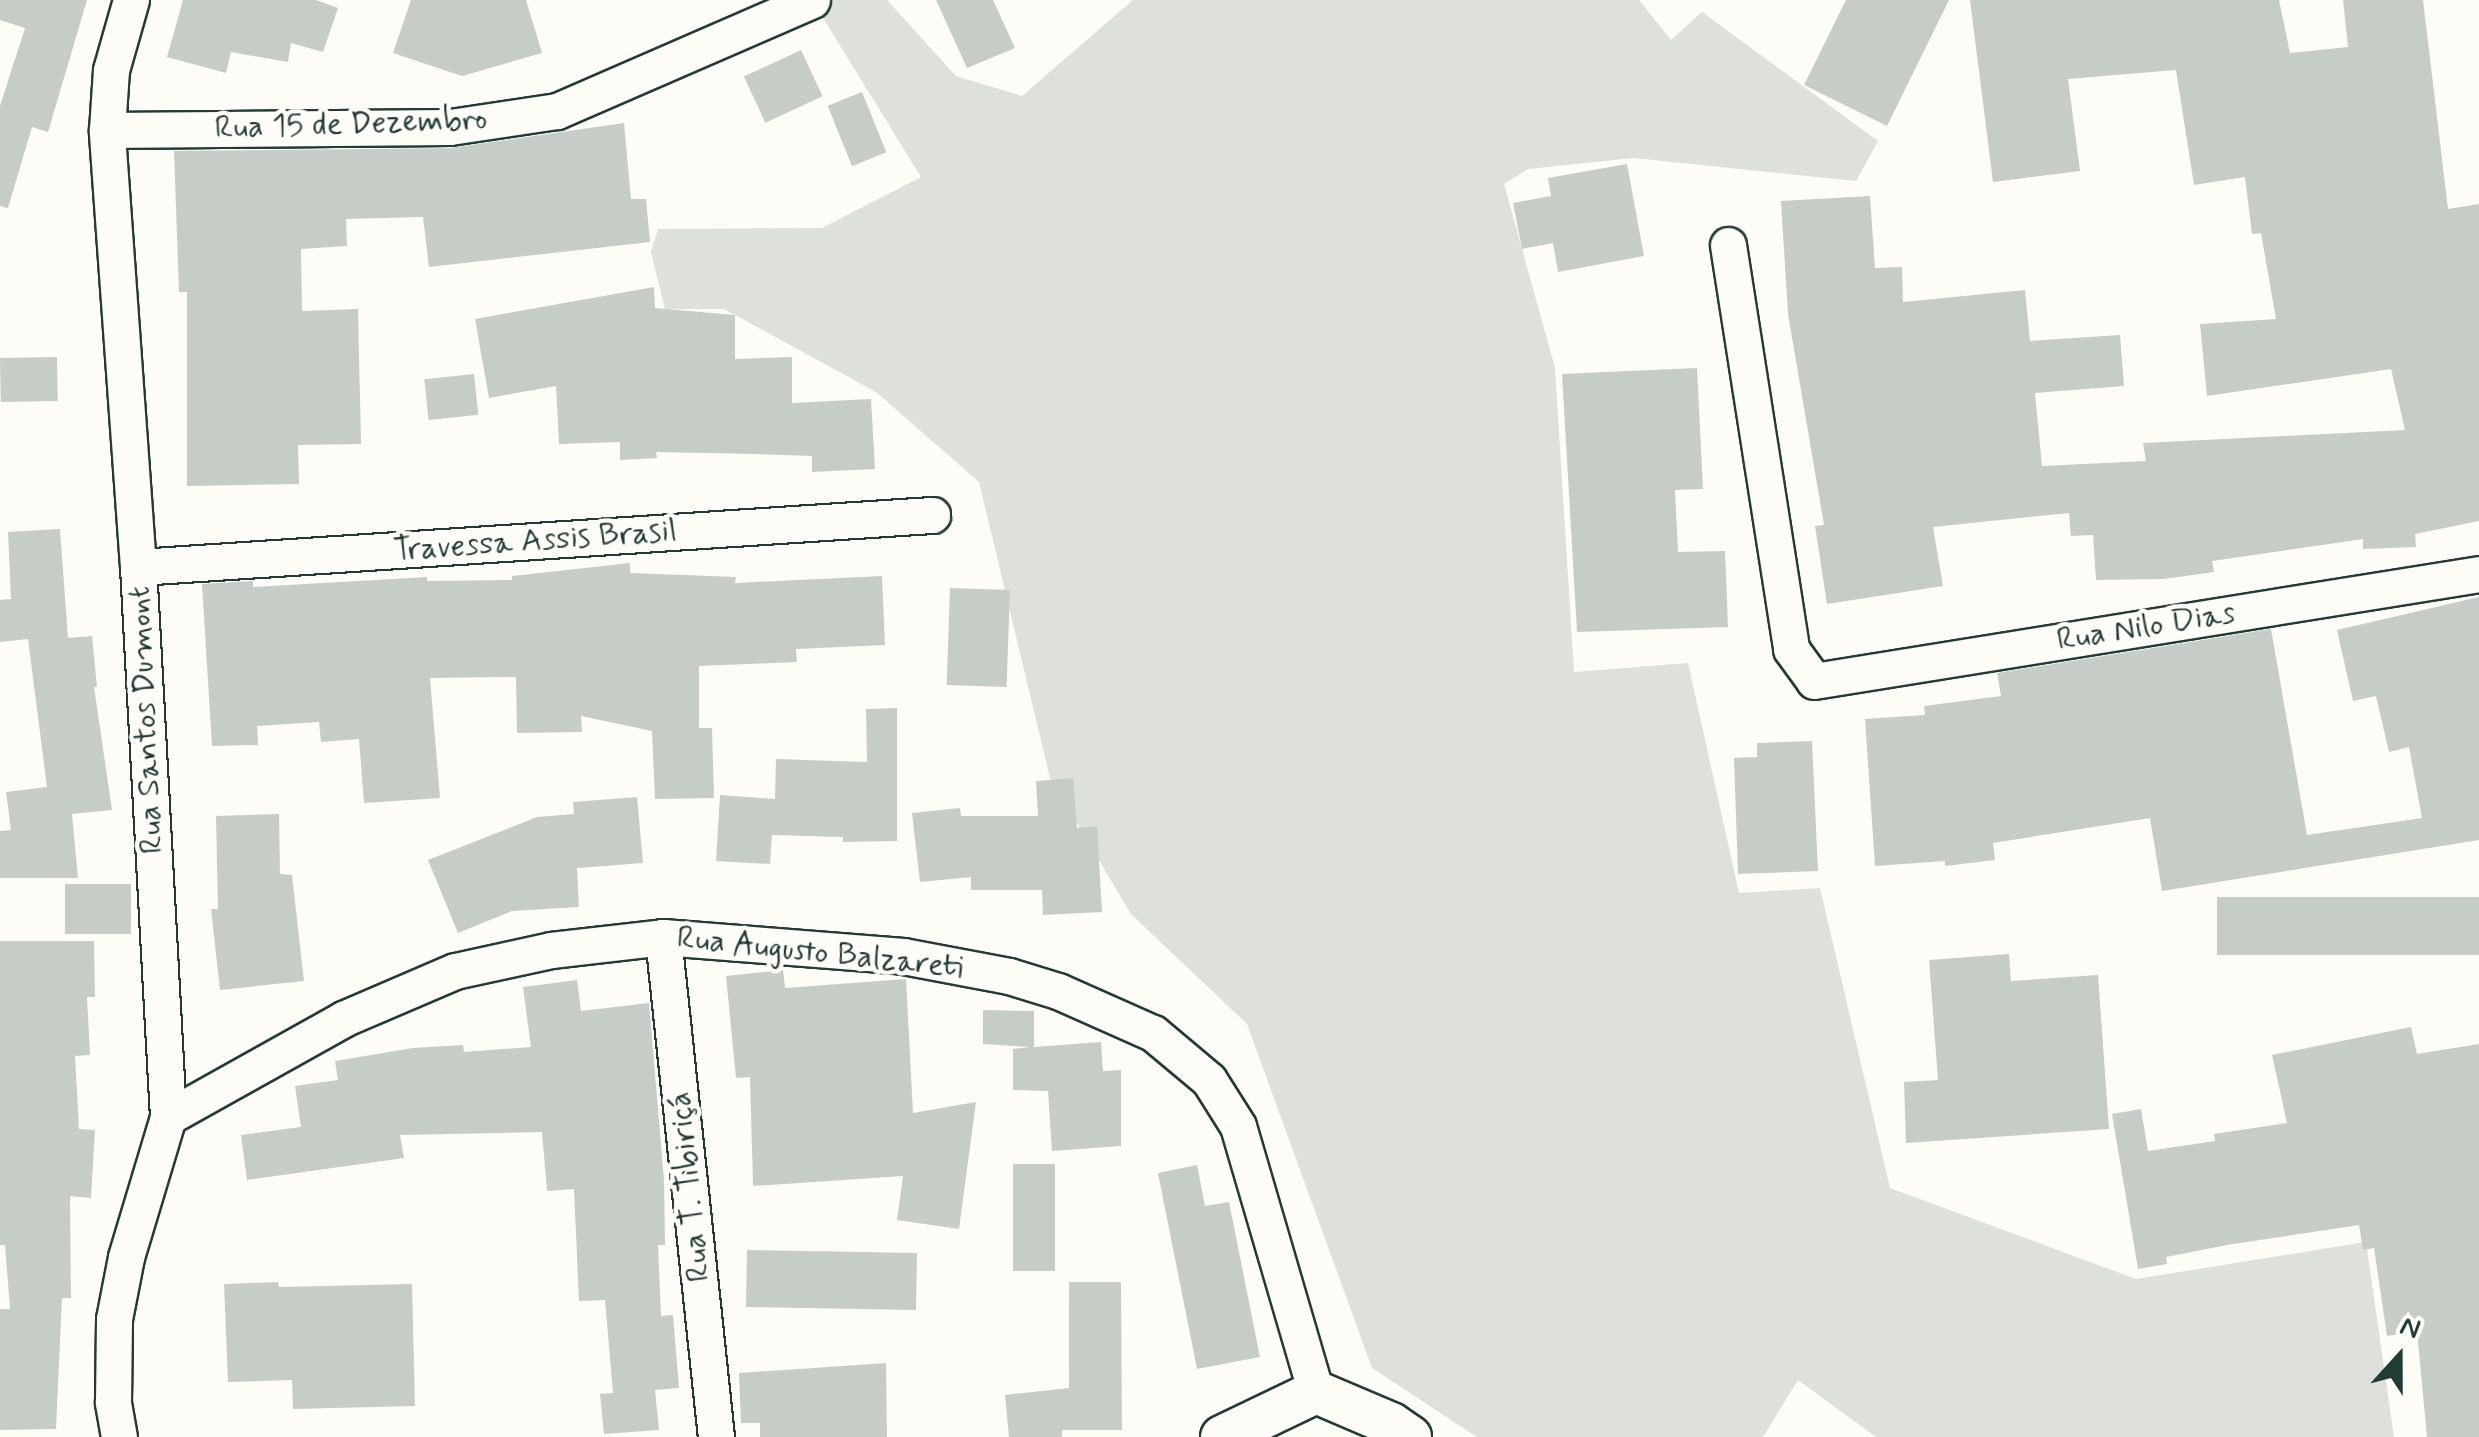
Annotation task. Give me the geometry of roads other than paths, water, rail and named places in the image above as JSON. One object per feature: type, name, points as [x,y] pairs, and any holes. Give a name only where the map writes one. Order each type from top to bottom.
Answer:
[{"type":"street","name":"Rua Santos Dumont","points":[[119,1437],[113,1402],[114,1319],[126,1257],[168,1117],[138,566],[107,130],[111,70],[131,0]]},
{"type":"street","name":"Rua 15 de Dezembro","points":[[107,130],[450,126],[557,111],[812,0]]},
{"type":"street","name":"Rua Nilo Dias","points":[[1728,245],[1790,650],[1814,680],[2479,574]]},
{"type":"street","name":"Travessa Assis Brasil","points":[[138,566],[932,515]]},
{"type":"street","name":"Rua Augusto Balzareti","points":[[168,1117],[342,1019],[454,971],[551,950],[663,937],[812,947],[960,965],[1058,991],[1153,1033],[1209,1080],[1238,1126],[1316,1392]]},
{"type":"street","name":"Rua T. Tibiriçá","points":[[663,937],[716,1437]]},
{"type":"street","points":[[1222,1437],[1316,1392],[1391,1424],[1410,1437]]}]
